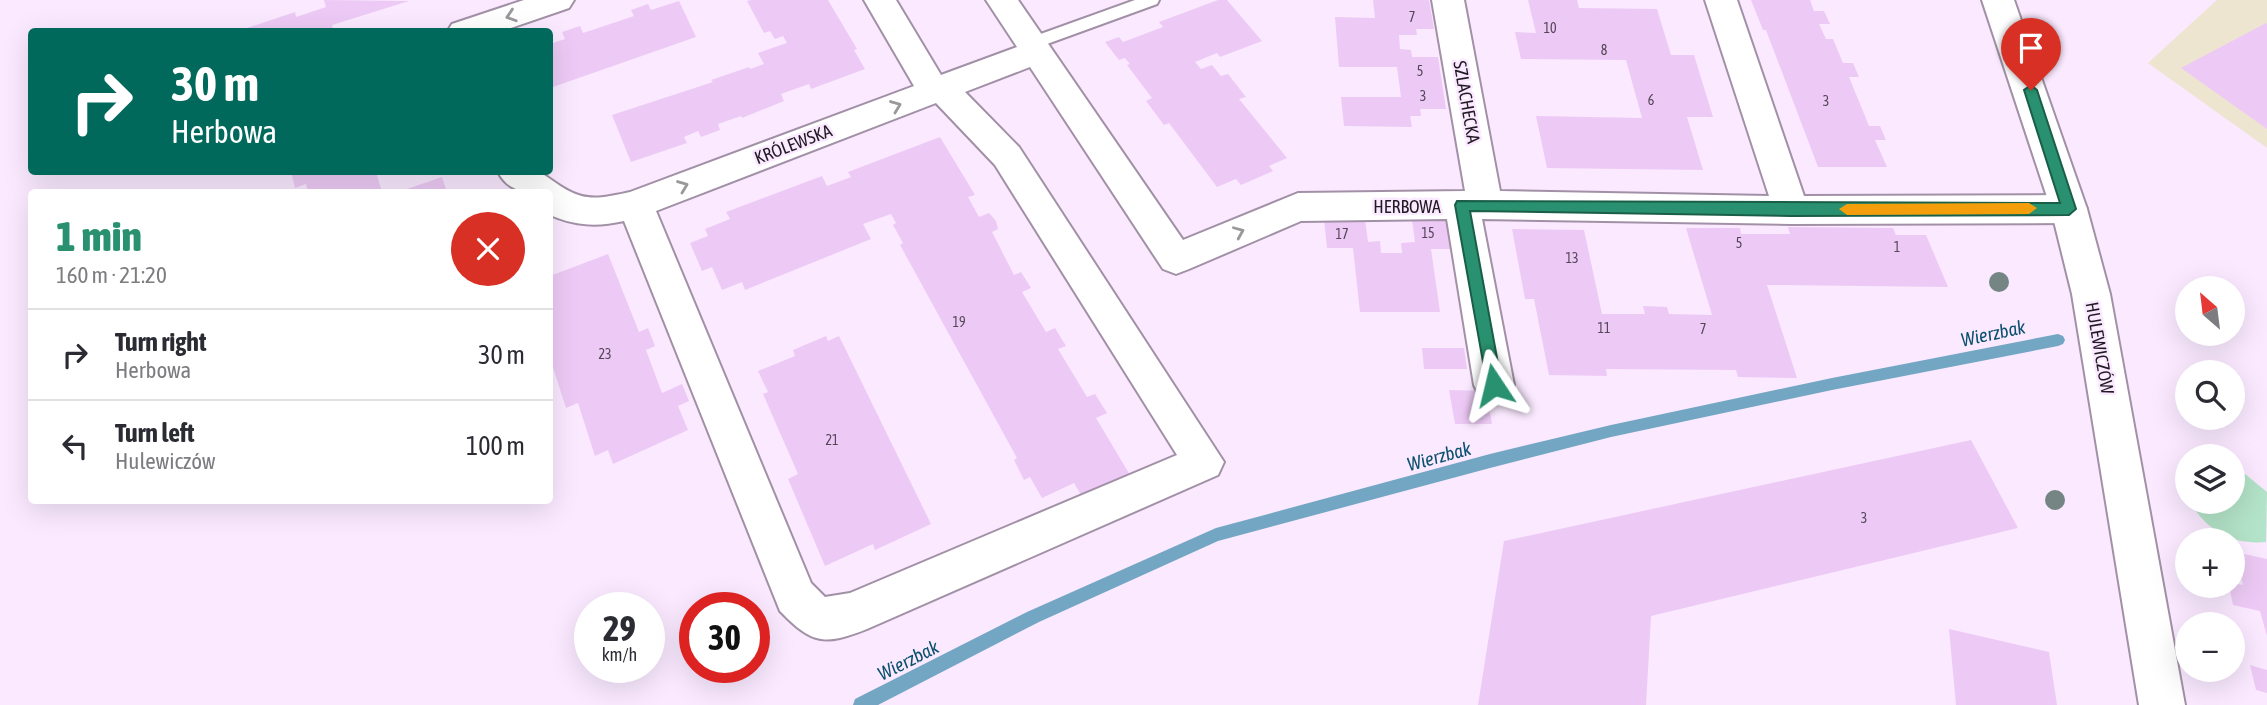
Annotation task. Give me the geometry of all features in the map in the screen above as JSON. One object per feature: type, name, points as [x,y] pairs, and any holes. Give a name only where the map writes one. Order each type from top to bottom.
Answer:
[{"type":"street","points":[[475,28],[558,0]]},
{"type":"street","points":[[635,204],[795,597],[817,619],[852,614],[1204,462],[1007,156],[939,90],[880,0]]},
{"type":"street","points":[[1002,0],[1033,48]]},
{"type":"street","name":"SZLACHECKA","points":[[1448,0],[1494,385]]},
{"type":"street","points":[[1721,0],[1791,210]]},
{"type":"street","name":"HULEWICZÓW","points":[[1998,0],[2069,209],[2091,294],[2162,705]]},
{"type":"street","name":"KRÓLEWSKA","points":[[553,200],[564,209],[598,214],[635,204],[939,90],[1033,48]]},
{"type":"street","name":"HERBOWA","points":[[1033,48],[1176,259],[1298,207],[1473,205],[1791,210],[2069,209]]},
{"type":"street","points":[[519,175],[539,189]]},
{"type":"lane","points":[[1033,48],[1151,0]]},
{"type":"shaded area","points":[[2217,0],[2267,0],[2267,148],[2148,63]]},
{"type":"green space","points":[[2245,474],[2267,492],[2266,542],[2245,541],[2245,528],[2213,528],[2199,514],[2245,514]]},
{"type":"building","points":[[324,0],[409,1],[332,25],[333,28],[247,28],[295,12],[296,17],[326,7]]},
{"type":"building","points":[[828,0],[857,49],[854,50],[865,69],[811,89],[809,84],[781,94],[784,101],[742,118],[741,116],[718,124],[720,130],[701,137],[698,131],[684,137],[687,143],[631,162],[612,115],[764,64],[758,53],[787,43],[783,36],[775,39],[770,31],[764,33],[747,1]]},
{"type":"building","points":[[1218,0],[1227,0],[1262,41],[1220,57],[1217,53],[1195,62],[1201,69],[1212,65],[1221,76],[1228,74],[1246,97],[1239,99],[1287,158],[1269,166],[1273,171],[1241,185],[1236,179],[1217,187],[1169,123],[1164,125],[1146,101],[1152,98],[1127,65],[1130,64],[1125,58],[1119,60],[1105,42],[1119,37],[1123,42],[1163,27],[1159,22]]},
{"type":"building","points":[[1373,0],[1429,0],[1434,29],[1416,29],[1417,35],[1399,35],[1400,49],[1411,50],[1412,57],[1438,57],[1446,109],[1420,109],[1421,116],[1410,116],[1412,127],[1344,126],[1341,97],[1401,97],[1397,67],[1339,67],[1335,17],[1375,18]]},
{"type":"building","points":[[1528,0],[1577,0],[1579,8],[1657,9],[1671,55],[1694,55],[1713,117],[1687,117],[1703,170],[1547,168],[1536,116],[1642,118],[1626,60],[1521,59],[1515,32],[1536,33]]},
{"type":"building","points":[[1751,0],[1810,0],[1814,11],[1824,11],[1830,24],[1819,24],[1826,39],[1833,39],[1843,63],[1853,63],[1859,77],[1849,77],[1869,126],[1880,126],[1886,140],[1875,140],[1887,167],[1818,167],[1766,30],[1763,30]]},
{"type":"building","points":[[679,1],[696,37],[553,87],[553,43],[565,39],[562,32],[580,26],[583,33],[634,16],[631,10],[648,4],[651,10]]},
{"type":"building","points":[[2267,24],[2267,129],[2181,68]]},
{"type":"building","points":[[940,137],[975,195],[968,197],[979,217],[989,213],[996,221],[998,229],[992,232],[1014,275],[1021,272],[1031,288],[1022,292],[1046,332],[1055,328],[1066,346],[1058,349],[1087,397],[1095,394],[1107,413],[1096,418],[1130,475],[1083,498],[1074,483],[1042,498],[1030,477],[1024,480],[1014,460],[1017,458],[900,245],[903,243],[893,225],[896,223],[891,214],[863,224],[871,239],[745,290],[742,282],[722,290],[712,267],[702,271],[690,243],[708,236],[705,229],[730,219],[726,212],[822,176],[827,186],[851,177],[848,172]]},
{"type":"building","points":[[292,175],[377,175],[381,189],[307,189],[306,184],[295,188]]},
{"type":"building","points":[[442,177],[446,189],[407,189]]},
{"type":"building","points":[[1324,219],[1365,219],[1368,242],[1380,241],[1381,253],[1402,253],[1401,243],[1415,242],[1412,220],[1454,220],[1459,249],[1431,249],[1440,312],[1360,312],[1353,248],[1327,248]]},
{"type":"building","points":[[1788,227],[1893,228],[1896,235],[1926,235],[1948,287],[1767,285],[1797,378],[1738,377],[1736,370],[1606,369],[1607,376],[1549,375],[1534,299],[1525,299],[1512,229],[1584,230],[1602,314],[1645,314],[1643,306],[1667,307],[1669,314],[1712,315],[1686,228],[1740,228],[1741,234],[1790,234]]},
{"type":"building","points":[[608,254],[639,332],[648,328],[655,346],[646,350],[662,393],[682,384],[689,401],[678,406],[688,430],[613,464],[608,450],[595,456],[578,403],[566,408],[553,367],[553,275]]},
{"type":"building","points":[[826,336],[828,341],[839,336],[931,524],[875,550],[873,544],[825,566],[788,479],[798,474],[763,394],[768,392],[758,371],[795,356],[793,350]]},
{"type":"building","points":[[1422,348],[1464,348],[1467,369],[1424,369]]},
{"type":"building","points":[[1449,390],[1486,391],[1492,424],[1455,424]]},
{"type":"building","points":[[1971,440],[2018,528],[1651,616],[1646,705],[1478,705],[1504,541]]},
{"type":"building","points":[[2245,554],[2267,559],[2267,636],[2260,611],[2233,605],[2232,598],[2245,598]]},
{"type":"building","points":[[1949,629],[2049,652],[2057,705],[1956,705]]},
{"type":"building","points":[[2250,665],[2267,670],[2267,693],[2256,690]]},
{"type":"waterway","name":"Wierzbak","points":[[861,705],[1033,617],[1216,535],[1611,431],[2058,340]]},
{"type":"slow traffic","points":[[1847,209],[2029,208]]},
{"type":"route","points":[[1494,385],[1462,205],[1791,210],[2069,209],[2031,90]]}]
